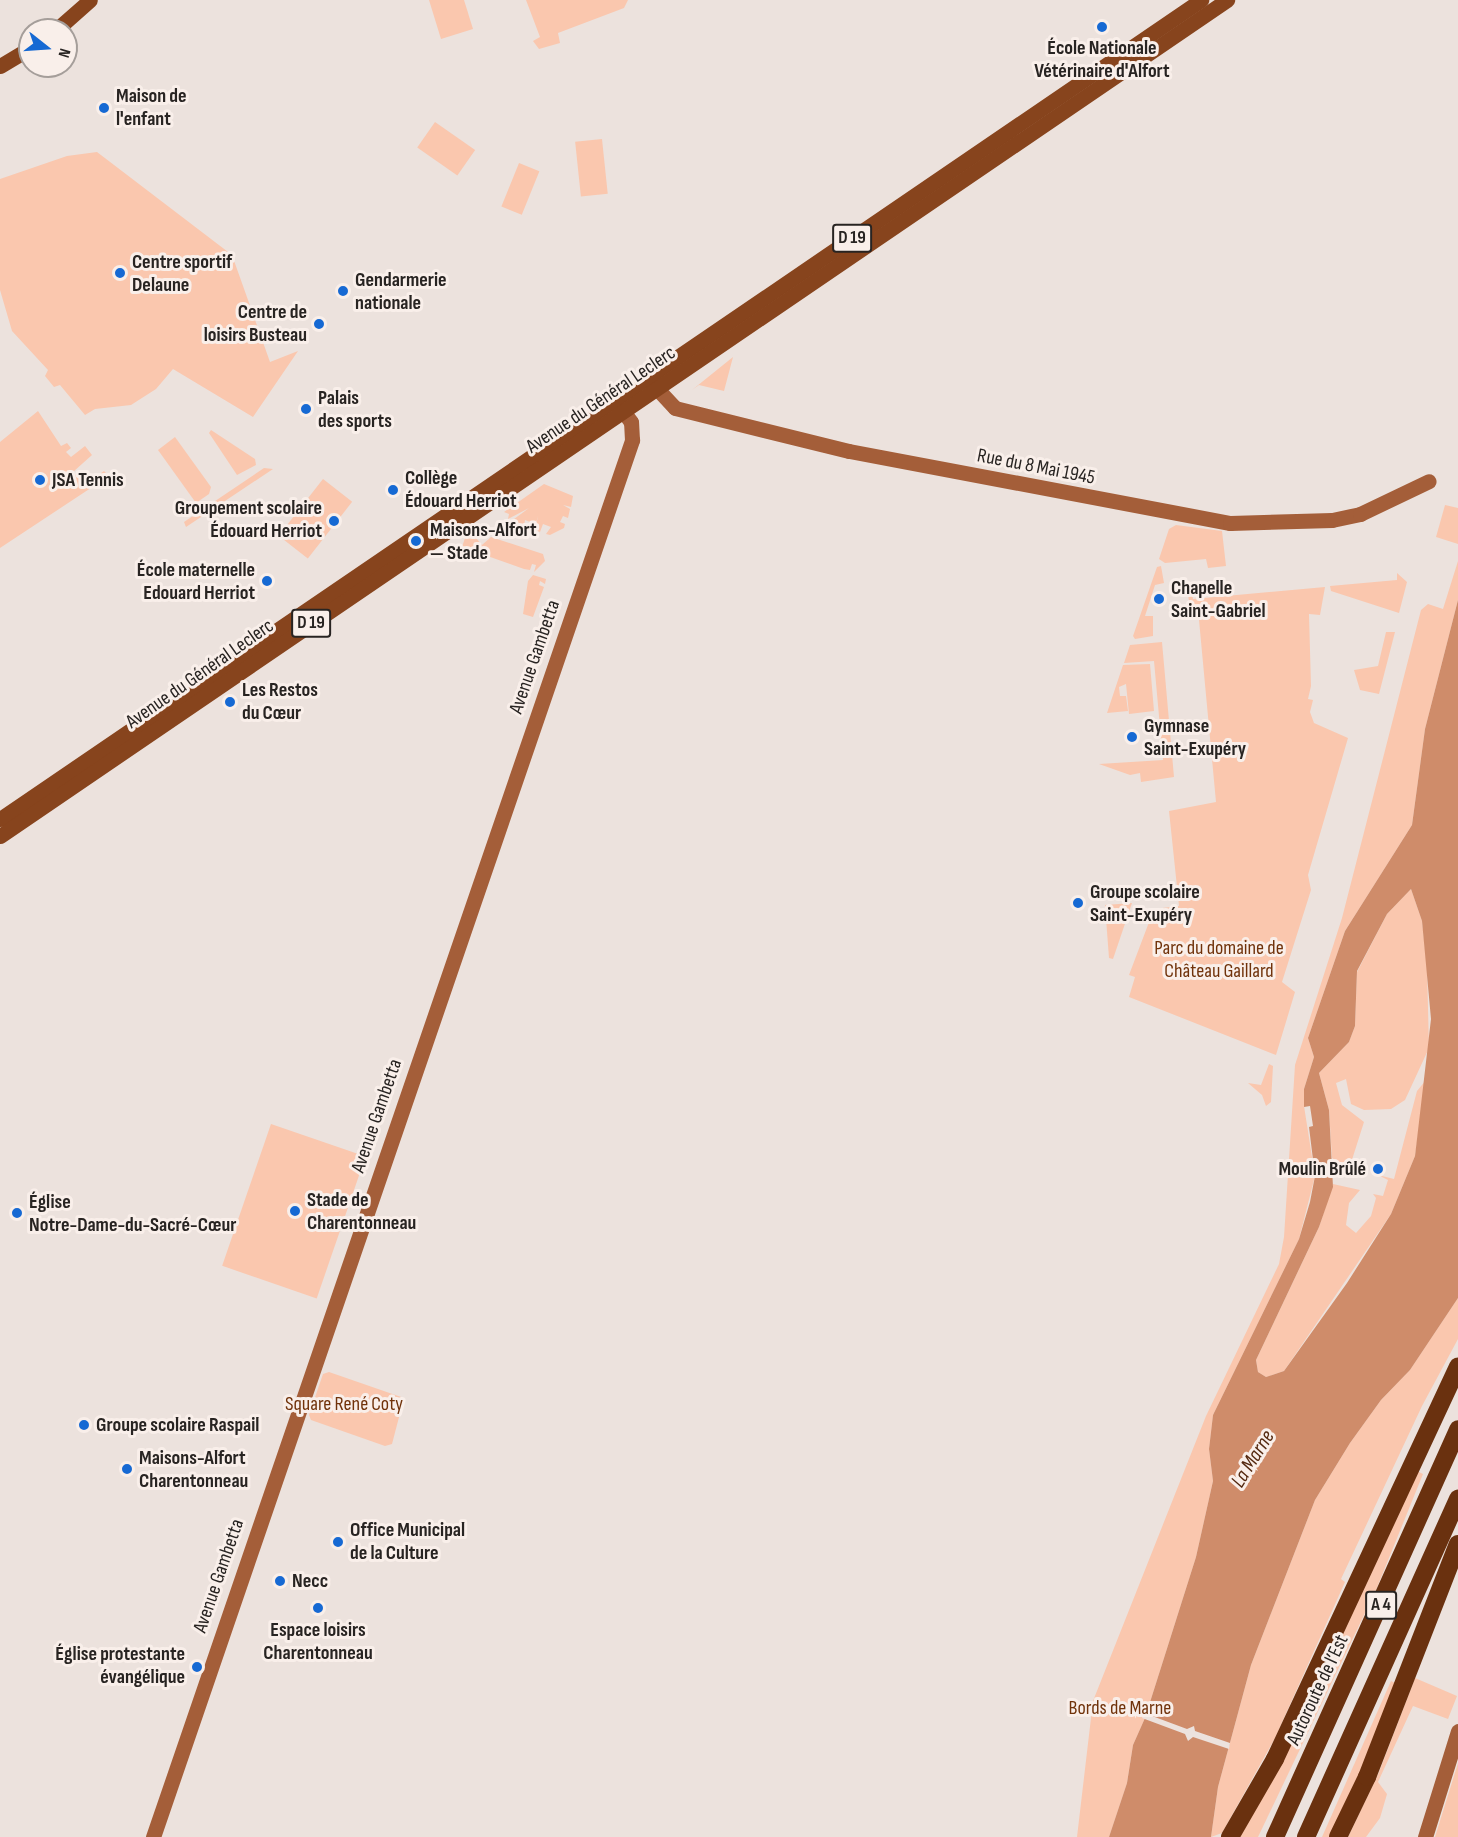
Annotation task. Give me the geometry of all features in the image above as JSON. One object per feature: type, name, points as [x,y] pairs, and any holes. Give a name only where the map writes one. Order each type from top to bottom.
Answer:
[{"type":"highway","points":[[1230,1837],[1275,1759],[1458,1366]]},
{"type":"highway","name":"Autoroute de l’Est","points":[[1275,1837],[1458,1429]]},
{"type":"highway","name":"A 4","points":[[1306,1837],[1458,1499]]},
{"type":"highway","points":[[1338,1837],[1367,1777],[1458,1544]]},
{"type":"highway","points":[[1264,1837],[1286,1793],[1301,1778]]},
{"type":"main road","points":[[70,18],[90,0]]},
{"type":"main road","name":"Avenue du Général Leclerc","points":[[531,464],[623,411],[651,383],[1088,76],[1201,0]]},
{"type":"main road","name":"Avenue du Général Leclerc","points":[[0,819],[266,645],[651,383],[1072,107],[1227,0]]},
{"type":"main road","points":[[0,66],[18,55]]},
{"type":"main road","points":[[1072,107],[1088,76]]},
{"type":"main road","name":"Avenue du Général Leclerc","points":[[0,836],[266,645]]},
{"type":"street","name":"Rue du 8 Mai 1945","points":[[651,383],[675,408],[849,451],[1230,522],[1332,520],[1360,514],[1429,481]]},
{"type":"street","name":"Avenue Gambetta","points":[[153,1837],[632,440],[631,422],[623,411]]},
{"type":"street","points":[[1425,1837],[1458,1731]]},
{"type":"green space","points":[[429,0],[464,0],[473,29],[441,39]]},
{"type":"green space","points":[[526,0],[628,0],[624,8],[558,33],[560,43],[539,49],[533,41],[540,37]]},
{"type":"green space","points":[[435,122],[475,150],[457,175],[417,147]]},
{"type":"green space","points":[[602,139],[608,194],[581,197],[575,142]]},
{"type":"green space","name":"Centre sportif Delaune","points":[[97,152],[232,255],[270,362],[298,351],[253,417],[173,369],[156,389],[131,405],[95,409],[85,415],[60,385],[54,387],[45,376],[48,370],[12,331],[0,290],[0,179],[67,156]]},
{"type":"green space","points":[[519,163],[539,171],[522,215],[501,207]]},
{"type":"green space","points":[[733,357],[724,391],[699,385],[692,390]]},
{"type":"green space","name":"JSA Tennis","points":[[38,411],[61,446],[67,443],[71,448],[66,452],[71,457],[85,446],[92,455],[73,472],[84,485],[104,471],[109,476],[0,548],[0,442]]},
{"type":"green space","points":[[211,430],[255,459],[256,465],[237,475],[209,433]]},
{"type":"green space","points":[[175,437],[211,487],[209,494],[196,503],[158,450]]},
{"type":"green space","points":[[264,468],[273,469],[186,527],[184,522]]},
{"type":"green space","points":[[323,479],[352,502],[308,559],[279,536]]},
{"type":"green space","points":[[544,484],[573,496],[571,507],[563,505],[570,509],[568,518],[563,516],[560,522],[565,524],[564,528],[550,535],[546,534],[551,527],[543,524],[540,532],[535,530],[538,516],[534,530],[527,527],[530,522],[525,520],[524,526],[510,522],[529,508],[508,519],[509,514],[504,512]]},
{"type":"green space","points":[[1445,505],[1458,508],[1458,544],[1436,537]]},
{"type":"green space","points":[[1176,525],[1222,531],[1226,566],[1208,568],[1206,559],[1165,563],[1159,559],[1169,529]]},
{"type":"green space","points":[[472,533],[482,545],[491,537],[543,554],[545,561],[534,572],[536,565],[532,564],[530,570],[524,569],[462,547],[465,538]]},
{"type":"green space","name":"Bords de Marne","points":[[1458,561],[1458,600],[1425,729],[1412,825],[1345,931],[1308,1038],[1314,1057],[1304,1089],[1304,1106],[1315,1176],[1299,1239],[1213,1415],[1209,1449],[1213,1481],[1196,1557],[1145,1718],[1133,1745],[1127,1783],[1109,1837],[1077,1837],[1093,1701],[1206,1416],[1279,1264],[1284,1237],[1295,1065],[1342,918],[1421,610],[1428,604],[1443,609]]},
{"type":"green space","points":[[1161,566],[1164,583],[1155,585],[1145,616],[1153,616],[1153,636],[1135,639],[1133,636],[1157,567]]},
{"type":"green space","points":[[1397,573],[1407,582],[1399,613],[1331,591],[1330,586],[1397,580]]},
{"type":"green space","points":[[533,575],[546,579],[545,584],[540,581],[539,585],[544,587],[533,617],[523,614],[528,581]]},
{"type":"green space","name":"Parc du domaine de Château Gaillard","points":[[1325,587],[1320,615],[1309,614],[1311,686],[1308,699],[1313,700],[1310,712],[1314,723],[1348,738],[1308,875],[1311,890],[1282,982],[1295,992],[1276,1055],[1129,997],[1135,977],[1129,975],[1154,909],[1179,906],[1169,811],[1216,802],[1199,620],[1190,616],[1196,616],[1196,609],[1190,609],[1188,594],[1192,592],[1193,599]]},
{"type":"green space","points":[[1386,632],[1395,632],[1379,694],[1360,690],[1354,670],[1378,666]]},
{"type":"green space","points":[[1162,642],[1174,777],[1141,782],[1140,773],[1130,775],[1099,764],[1163,760],[1154,661],[1124,663],[1130,645]]},
{"type":"green space","points":[[1150,664],[1154,711],[1129,714],[1126,684],[1119,687],[1120,696],[1126,696],[1128,711],[1107,713],[1123,665]]},
{"type":"green space","points":[[1411,889],[1422,921],[1427,967],[1429,1048],[1405,1100],[1391,1109],[1364,1110],[1351,1104],[1346,1079],[1336,1083],[1342,1105],[1364,1122],[1350,1166],[1343,1165],[1332,1158],[1329,1110],[1319,1073],[1349,1042],[1355,1026],[1357,972],[1387,914]]},
{"type":"green space","points":[[1132,903],[1113,959],[1109,958],[1105,905]]},
{"type":"green space","points":[[1269,1064],[1273,1066],[1271,1102],[1266,1106],[1262,1095],[1248,1083],[1261,1085]]},
{"type":"green space","points":[[1426,1080],[1415,1156],[1391,1214],[1284,1371],[1266,1377],[1258,1372],[1256,1360],[1319,1227],[1333,1184],[1360,1190],[1349,1203],[1346,1225],[1356,1233],[1371,1216],[1376,1198],[1373,1194],[1383,1196],[1388,1180],[1378,1175],[1394,1179],[1417,1091]]},
{"type":"green space","name":"Stade de Charentonneau","points":[[271,1124],[366,1157],[317,1298],[222,1266]]},
{"type":"green space","points":[[1458,1298],[1458,1339],[1422,1406],[1341,1579],[1345,1582],[1275,1738],[1222,1833],[1211,1837],[1218,1787],[1251,1665],[1315,1500],[1350,1443],[1381,1400],[1410,1370]]},
{"type":"green space","name":"Square René Coty","points":[[329,1372],[404,1398],[392,1444],[385,1446],[311,1420],[309,1415],[323,1374]]},
{"type":"green space","points":[[1417,1471],[1423,1474],[1376,1590],[1258,1837],[1238,1837]]},
{"type":"green space","points":[[1415,1678],[1457,1696],[1448,1719],[1413,1706],[1378,1782],[1387,1794],[1380,1818],[1366,1837],[1348,1837],[1379,1772]]},
{"type":"green space","points":[[1391,1681],[1395,1683],[1364,1767],[1330,1837],[1322,1837]]},
{"type":"green space","points":[[1458,1763],[1458,1837],[1435,1837]]},
{"type":"water","name":"La Marne","points":[[1458,600],[1458,1298],[1410,1370],[1381,1400],[1350,1443],[1315,1500],[1251,1665],[1218,1787],[1211,1837],[1109,1837],[1127,1783],[1133,1745],[1145,1718],[1196,1557],[1213,1481],[1209,1449],[1213,1415],[1299,1239],[1310,1202],[1315,1176],[1309,1127],[1313,1126],[1310,1106],[1304,1107],[1304,1089],[1314,1057],[1308,1038],[1345,931],[1412,825],[1425,729]],"holes":[[[1411,889],[1422,921],[1431,1019],[1415,1156],[1391,1214],[1347,1283],[1284,1371],[1266,1377],[1258,1372],[1256,1360],[1319,1227],[1333,1187],[1329,1110],[1319,1073],[1349,1042],[1355,1026],[1357,971],[1387,914]]]},
{"type":"pier","points":[[1144,1713],[1187,1729],[1194,1726],[1195,1731],[1230,1743],[1229,1749],[1193,1737],[1188,1741],[1185,1734],[1142,1718]]},
{"type":"place","name":"École Nationale Vétérinaire d'Alfort","points":[[1102,27]]},
{"type":"place","name":"Maison de l'enfant","points":[[104,108]]},
{"type":"place","name":"Centre sportif Delaune","points":[[120,273]]},
{"type":"place","name":"Gendarmerie nationale","points":[[343,291]]},
{"type":"place","name":"Centre de loisirs Busteau","points":[[319,324]]},
{"type":"place","name":"Palais des sports","points":[[306,409]]},
{"type":"place","name":"JSA Tennis","points":[[40,480]]},
{"type":"place","name":"Collège Édouard Herriot","points":[[393,490]]},
{"type":"place","name":"Groupement scolaire Édouard Herriot","points":[[334,521]]},
{"type":"place","name":"Maisons-Alfort — Stade","points":[[416,541]]},
{"type":"place","name":"École maternelle Edouard Herriot","points":[[267,581]]},
{"type":"place","name":"Chapelle Saint-Gabriel","points":[[1159,599]]},
{"type":"place","name":"Les Restos du Cœur","points":[[230,702]]},
{"type":"place","name":"Gymnase Saint-Exupéry","points":[[1132,737]]},
{"type":"place","name":"Groupe scolaire Saint-Exupéry","points":[[1078,903]]},
{"type":"place","name":"Moulin Brûlé","points":[[1378,1169]]},
{"type":"place","name":"Stade de Charentonneau","points":[[295,1211]]},
{"type":"place","name":"Église Notre-Dame-du-Sacré-Cœur","points":[[17,1213]]},
{"type":"place","name":"Groupe scolaire Raspail","points":[[84,1425]]},
{"type":"place","name":"Maisons-Alfort Charentonneau","points":[[127,1469]]},
{"type":"place","name":"Office Municipal de la Culture","points":[[338,1542]]},
{"type":"place","name":"Necc","points":[[280,1581]]},
{"type":"place","name":"Espace loisirs Charentonneau","points":[[318,1608]]},
{"type":"place","name":"Église protestante évangélique","points":[[197,1667]]}]
